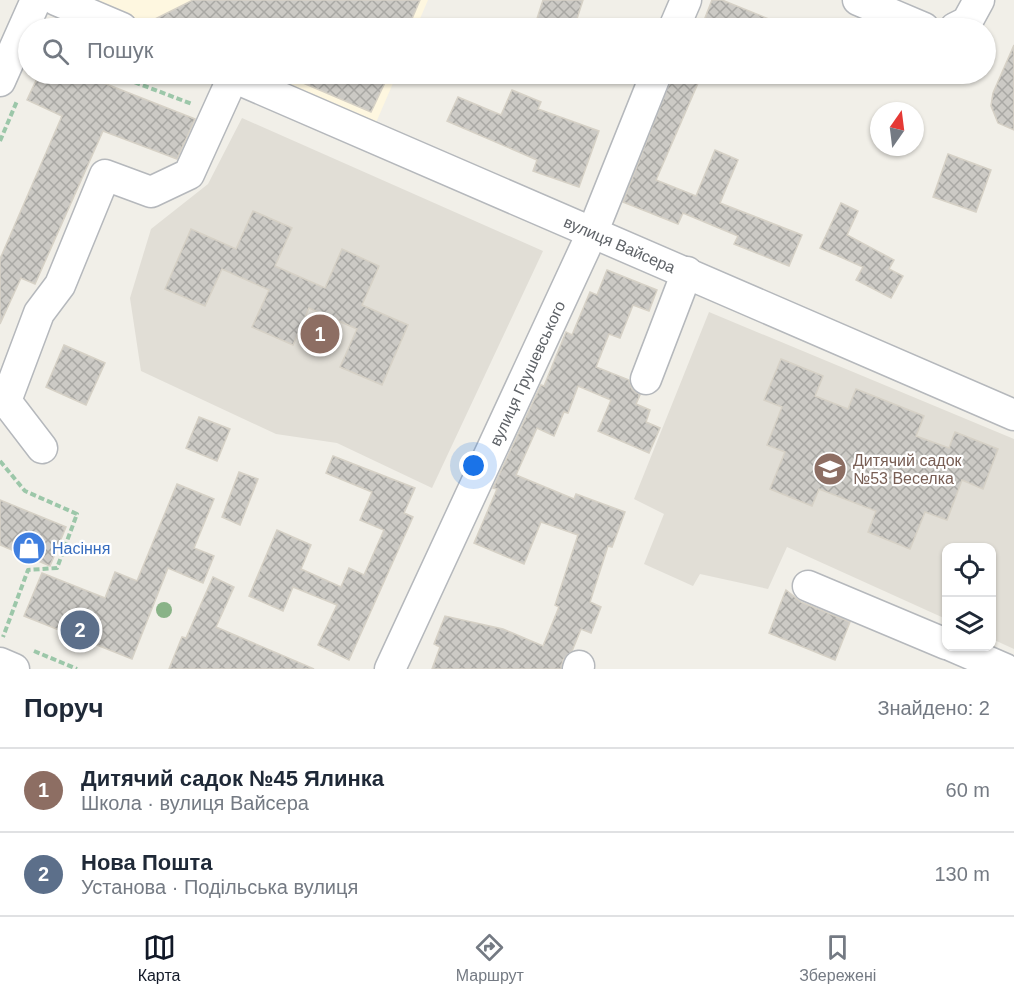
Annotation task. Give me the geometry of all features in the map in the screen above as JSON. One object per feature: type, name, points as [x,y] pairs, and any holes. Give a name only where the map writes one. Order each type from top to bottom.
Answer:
[{"type":"street","points":[[31,18],[36,0]]},
{"type":"street","points":[[56,0],[98,18]]},
{"type":"street","points":[[678,18],[686,0]]},
{"type":"street","points":[[858,0],[900,18]]},
{"type":"street","points":[[969,18],[979,0]]},
{"type":"street","points":[[10,87],[18,60]]},
{"type":"street","points":[[42,448],[6,401],[39,313],[60,285],[105,175],[151,192],[189,174],[226,84]]},
{"type":"street","name":"вулиця Вайсера","points":[[251,84],[1014,415]]},
{"type":"street","name":"вулиця Грушевського","points":[[390,669],[593,231],[652,84]]},
{"type":"street","points":[[646,378],[687,272]]},
{"type":"street","points":[[808,586],[942,642]]},
{"type":"street","points":[[964,651],[1005,669]]},
{"type":"path","points":[[0,141],[10,87]]},
{"type":"path","points":[[0,461],[25,491],[77,514],[57,568],[28,570],[9,649],[77,669]]},
{"type":"shaded area","points":[[87,0],[428,0],[420,18],[129,18]]},
{"type":"shaded area","points":[[279,84],[393,84],[375,125]]},
{"type":"shaded area","points":[[242,118],[543,251],[432,488],[337,443],[276,434],[141,371],[130,298],[151,229],[208,184]]},
{"type":"shaded area","name":"Дитячий садок №53 Веселка","points":[[709,312],[1014,439],[1014,649],[996,641],[996,543],[942,543],[942,617],[787,547],[768,589],[700,574],[693,586],[644,564],[664,514],[634,499]]},
{"type":"building","points":[[193,0],[420,0],[412,18],[157,18]]},
{"type":"building","points":[[543,0],[583,0],[577,18],[537,18]]},
{"type":"building","points":[[712,0],[722,0],[766,18],[705,18]]},
{"type":"building","points":[[1014,45],[1014,130],[998,123],[991,106],[993,93]]},
{"type":"building","points":[[34,84],[106,84],[195,119],[177,159],[103,131],[35,284],[21,278],[0,324],[0,259],[62,116],[27,100]]},
{"type":"building","points":[[305,84],[384,84],[371,112]]},
{"type":"building","points":[[669,84],[698,84],[656,180],[696,196],[715,150],[738,160],[720,203],[802,235],[789,266],[734,244],[738,236],[683,213],[678,224],[623,202]]},
{"type":"building","points":[[512,90],[541,102],[538,109],[599,131],[579,187],[533,171],[537,160],[447,121],[458,97],[501,115]]},
{"type":"building","points":[[948,154],[991,170],[976,212],[933,197]]},
{"type":"building","points":[[841,203],[858,211],[847,235],[894,260],[889,269],[903,276],[891,298],[856,280],[863,267],[820,248]]},
{"type":"building","points":[[253,211],[292,228],[275,266],[325,288],[342,249],[379,266],[362,305],[408,325],[382,385],[340,367],[357,329],[309,308],[293,345],[252,327],[269,290],[222,269],[205,306],[165,289],[191,229],[236,249]]},
{"type":"building","points":[[607,270],[657,290],[649,311],[633,305],[620,338],[609,334],[596,367],[629,380],[632,389],[640,395],[636,404],[650,410],[646,422],[660,428],[649,453],[598,431],[611,400],[578,386],[568,413],[564,412],[554,436],[537,428],[516,475],[574,499],[576,494],[625,512],[612,547],[608,546],[590,602],[601,607],[591,633],[581,629],[572,651],[563,660],[561,669],[432,669],[440,647],[434,644],[445,616],[503,629],[543,646],[559,607],[555,605],[578,535],[541,522],[524,564],[474,543],[497,489],[493,488],[541,385],[544,386],[566,332],[572,335],[590,292],[597,295]]},
{"type":"building","points":[[64,345],[105,363],[86,405],[46,387]]},
{"type":"building","points":[[781,359],[823,376],[815,396],[848,409],[856,389],[924,416],[916,436],[949,448],[955,432],[998,449],[983,489],[962,480],[947,520],[925,512],[910,549],[868,532],[876,511],[819,489],[812,506],[770,489],[785,452],[767,445],[782,407],[764,400]]},
{"type":"building","points":[[199,417],[230,429],[217,461],[186,448]]},
{"type":"building","points":[[333,456],[415,488],[404,513],[413,517],[349,660],[318,645],[337,605],[293,587],[283,611],[249,596],[277,530],[311,545],[301,569],[341,587],[349,568],[364,575],[384,530],[360,520],[372,492],[326,473]]},
{"type":"building","points":[[239,472],[258,479],[240,525],[222,517]]},
{"type":"building","points":[[177,484],[214,499],[194,548],[214,556],[203,583],[168,568],[132,659],[24,616],[42,573],[105,598],[115,572],[137,581]]},
{"type":"building","points":[[0,500],[66,527],[50,566],[0,545]]},
{"type":"building","points":[[213,577],[234,587],[216,627],[314,669],[169,669],[182,637],[186,638]]},
{"type":"building","points":[[786,590],[801,602],[850,622],[835,660],[769,633]]},
{"type":"place","name":"Дитячий садок №45 Ялинка","points":[[320,334]]},
{"type":"place","name":"Дитячий садок №53 Веселка","points":[[830,469]]},
{"type":"place","name":"Насіння","points":[[29,548]]},
{"type":"place","name":"Нова Пошта","points":[[80,630]]}]
